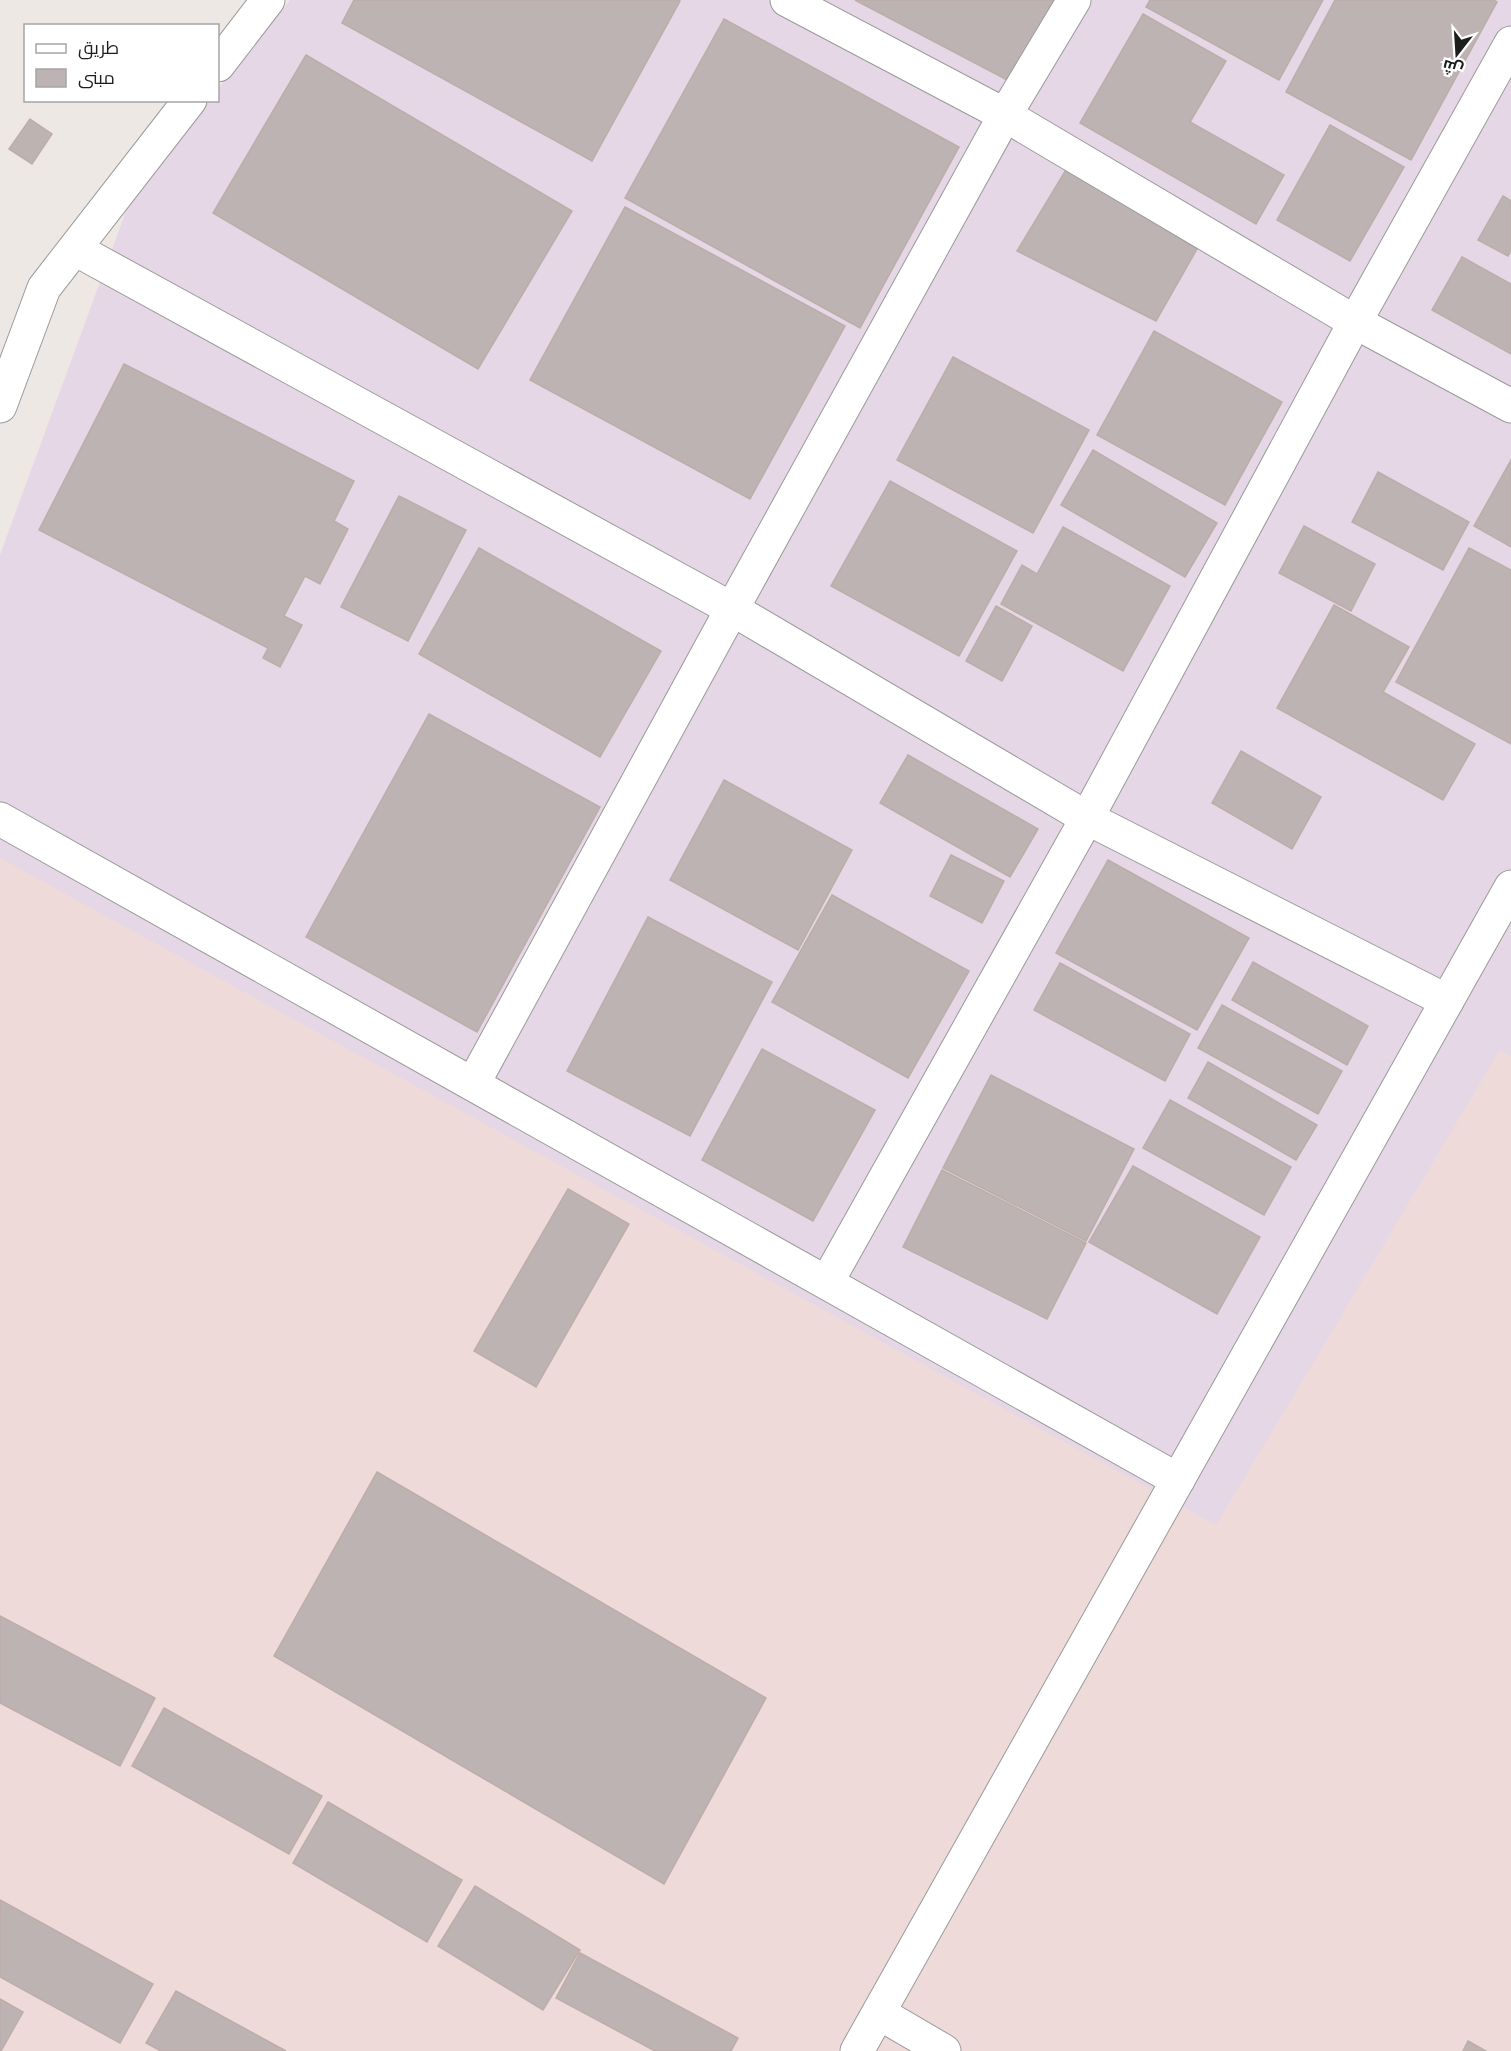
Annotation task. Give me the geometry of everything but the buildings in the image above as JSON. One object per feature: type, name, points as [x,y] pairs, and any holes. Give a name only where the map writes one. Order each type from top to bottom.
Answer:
[{"type":"street","points":[[219,64],[268,0]]},
{"type":"street","points":[[787,0],[1005,115],[1355,322],[1511,406]]},
{"type":"street","points":[[473,1084],[1005,115],[1074,0]]},
{"type":"street","points":[[826,1282],[1087,818],[1355,322],[1511,44]]},
{"type":"street","points":[[0,406],[44,288],[188,102]]},
{"type":"street","points":[[75,249],[732,609],[1087,818],[1447,1001]]},
{"type":"street","points":[[0,819],[1178,1480]]},
{"type":"street","points":[[857,2051],[1511,887]]},
{"type":"street","points":[[879,2013],[944,2051]]},
{"type":"shaded area","points":[[290,0],[1511,0],[1511,2051],[0,2051],[0,555],[133,192],[207,102],[219,102],[219,88]]},
{"type":"shaded area","points":[[0,858],[1216,1525],[1500,1050],[1511,1056],[1511,2051],[0,2051]]}]
